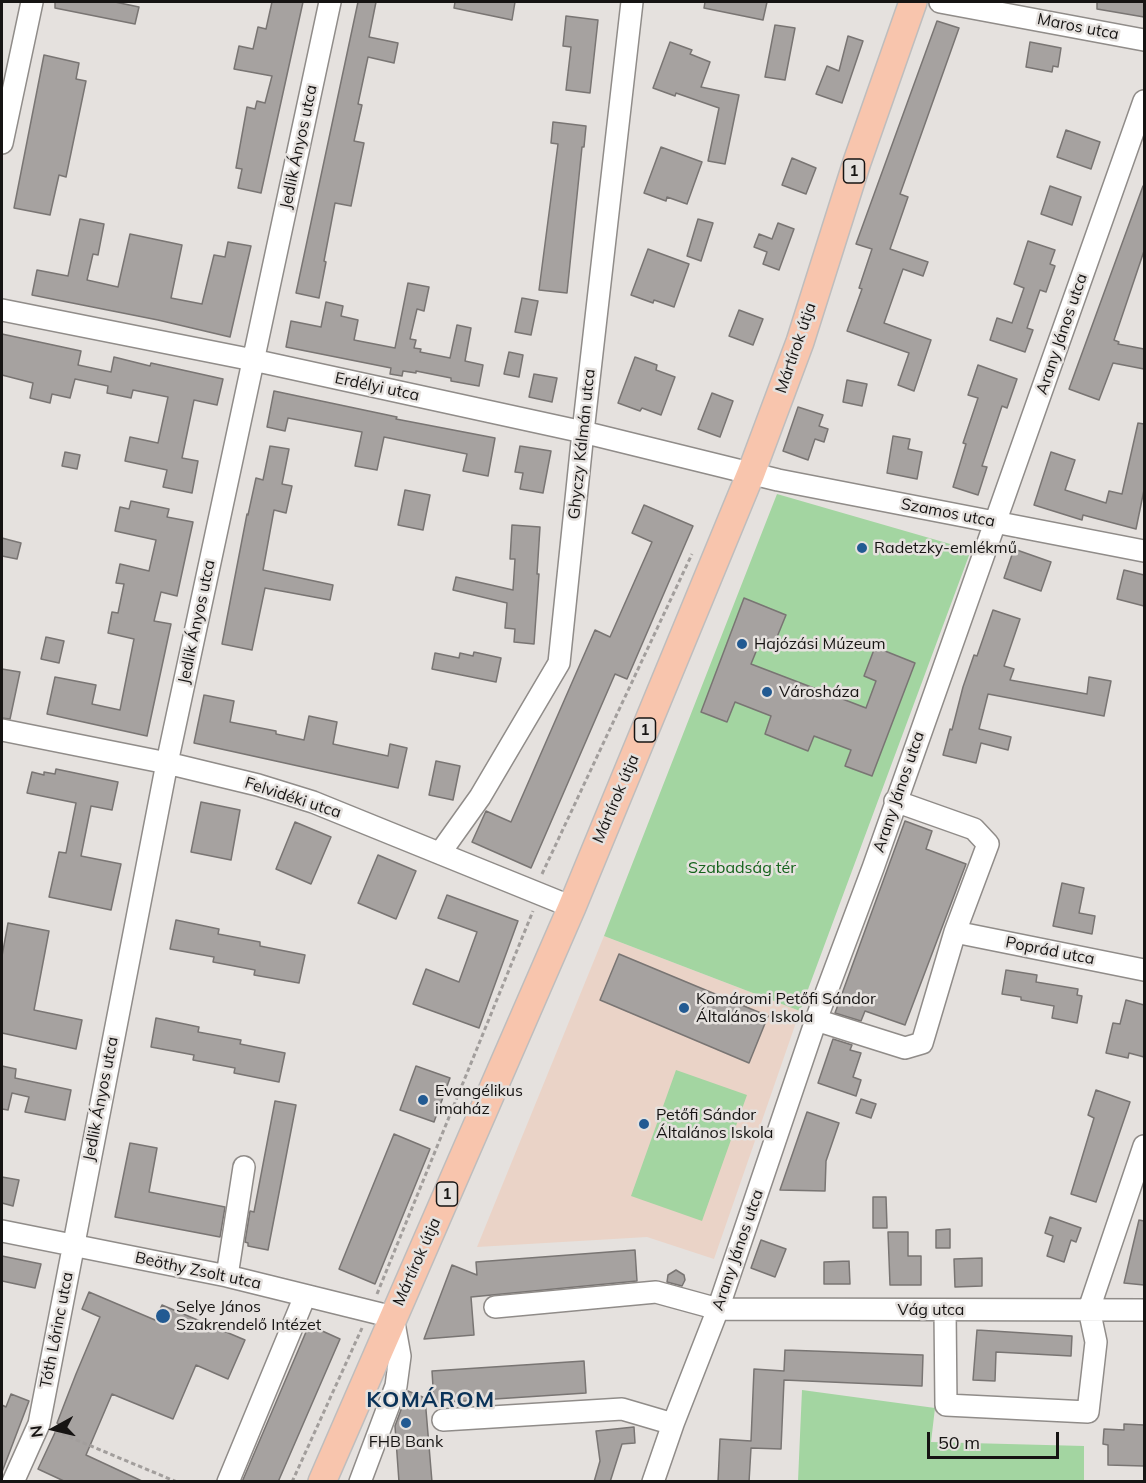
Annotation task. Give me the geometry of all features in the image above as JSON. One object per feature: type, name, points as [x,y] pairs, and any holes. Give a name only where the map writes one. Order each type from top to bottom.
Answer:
[{"type":"main road","name":"Mártírok útja","points":[[322,1482],[382,1313],[572,907],[751,473],[800,342],[857,162],[913,2]]},
{"type":"street","points":[[2,143],[32,2]]},
{"type":"street","name":"Jedlik Ányos utca","points":[[73,1245],[167,763],[330,2]]},
{"type":"street","name":"Ghyczy Kálmán utca","points":[[440,853],[480,797],[559,663],[632,2]]},
{"type":"street","name":"Maros utca","points":[[940,2],[1144,40]]},
{"type":"street","name":"Arany János utca","points":[[653,1482],[718,1309],[816,1020],[996,522],[1144,101]]},
{"type":"street","name":"Erdélyi utca","points":[[2,310],[253,360],[583,432],[751,473]]},
{"type":"street","name":"Szamos utca","points":[[751,473],[1144,552]]},
{"type":"street","name":"Felvidéki utca","points":[[2,730],[167,763],[258,785],[313,802],[572,907]]},
{"type":"street","points":[[816,1020],[905,1048],[922,1043],[956,932],[988,844],[974,829],[895,801]]},
{"type":"street","name":"Poprád utca","points":[[956,932],[1144,970]]},
{"type":"street","points":[[945,1310],[946,1405],[1088,1413],[1096,1342],[1089,1309],[1144,1146]]},
{"type":"street","points":[[227,1276],[244,1167]]},
{"type":"street","name":"Beöthy Zsolt utca","points":[[2,1231],[227,1276],[382,1313]]},
{"type":"street","name":"Tóth Lőrinc utca","points":[[13,1482],[39,1424],[73,1245]]},
{"type":"street","name":"Vág utca","points":[[495,1307],[656,1292],[718,1309],[1144,1310]]},
{"type":"street","points":[[228,1482],[305,1296]]},
{"type":"street","points":[[360,1482],[396,1386],[400,1356],[382,1313]]},
{"type":"street","points":[[443,1419],[622,1409],[673,1424]]},
{"type":"path","points":[[292,1482],[382,1313],[540,893],[539,880],[696,544]]},
{"type":"path","points":[[39,1424],[177,1482]]},
{"type":"shaded area","name":"Petőfi Sándor Általános Iskola","points":[[604,936],[800,1011],[714,1259],[647,1237],[477,1247]]},
{"type":"green space","name":"Szabadság tér","points":[[777,494],[971,550],[800,1011],[604,936]]},
{"type":"green space","points":[[676,1070],[747,1095],[702,1221],[631,1196]]},
{"type":"green space","points":[[802,1390],[935,1408],[931,1442],[1084,1446],[1084,1481],[798,1481]]},
{"type":"building","points":[[55,2],[115,2],[139,7],[135,24],[55,8]]},
{"type":"building","points":[[272,2],[303,2],[261,193],[238,188],[242,169],[236,168],[247,107],[255,109],[257,101],[265,103],[272,76],[234,69],[239,46],[253,49],[258,27],[266,29]]},
{"type":"building","points":[[358,2],[376,2],[369,37],[398,43],[394,63],[368,57],[358,104],[362,105],[354,141],[364,143],[351,206],[335,203],[319,298],[296,293]]},
{"type":"building","points":[[455,2],[515,2],[512,20],[454,8]]},
{"type":"building","points":[[705,2],[767,2],[763,20],[704,8]]},
{"type":"building","points":[[1097,2],[1144,2],[1144,17],[1097,9]]},
{"type":"building","points":[[566,16],[598,20],[590,93],[566,90],[571,47],[563,46]]},
{"type":"building","points":[[937,21],[959,28],[900,194],[908,197],[890,249],[928,262],[923,276],[903,269],[884,323],[931,340],[914,391],[898,385],[909,353],[847,331],[862,289],[859,288],[872,249],[856,244]]},
{"type":"building","points":[[775,25],[795,28],[785,80],[765,77]]},
{"type":"building","points":[[848,36],[863,41],[842,103],[816,94],[827,66],[839,71]]},
{"type":"building","points":[[670,42],[692,50],[690,54],[710,62],[701,87],[739,95],[725,164],[708,161],[719,108],[676,93],[675,96],[653,88]]},
{"type":"building","points":[[1030,42],[1061,48],[1058,67],[1053,66],[1052,72],[1026,67]]},
{"type":"building","points":[[44,55],[79,63],[76,79],[86,81],[66,177],[59,175],[50,215],[14,208]]},
{"type":"building","points":[[553,122],[586,126],[567,293],[539,290],[558,144],[551,143]]},
{"type":"building","points":[[1066,130],[1100,142],[1091,169],[1057,157]]},
{"type":"building","points":[[661,147],[702,162],[687,204],[667,197],[666,201],[644,193]]},
{"type":"building","points":[[792,158],[816,168],[806,194],[782,185]]},
{"type":"building","points":[[1050,186],[1081,197],[1072,225],[1041,214]]},
{"type":"building","points":[[1143,186],[1144,251],[1114,340],[1119,342],[1118,344],[1144,349],[1144,369],[1113,363],[1099,400],[1069,389]]},
{"type":"building","points":[[80,219],[104,224],[98,255],[93,254],[87,280],[118,287],[130,234],[182,245],[171,298],[202,304],[214,255],[225,257],[228,242],[251,246],[230,337],[32,295],[37,270],[68,276]]},
{"type":"building","points":[[698,219],[713,223],[701,261],[687,256]]},
{"type":"building","points":[[778,223],[794,229],[779,270],[763,264],[767,252],[754,247],[759,234],[772,239]]},
{"type":"building","points":[[1028,241],[1055,250],[1050,264],[1055,266],[1046,292],[1040,290],[1027,328],[1033,330],[1025,352],[990,340],[997,318],[1012,323],[1024,288],[1014,284]]},
{"type":"building","points":[[648,249],[689,264],[674,307],[631,295]]},
{"type":"building","points":[[408,283],[429,287],[424,311],[417,309],[410,339],[416,340],[414,348],[421,349],[420,352],[450,358],[457,325],[471,328],[465,361],[483,365],[479,386],[416,371],[416,373],[403,371],[402,376],[390,374],[391,368],[286,347],[291,321],[321,327],[326,302],[343,306],[341,316],[358,320],[354,340],[395,348]]},
{"type":"building","points":[[522,298],[538,301],[531,335],[515,332]]},
{"type":"building","points":[[739,310],[763,319],[753,345],[729,336]]},
{"type":"building","points":[[2,334],[81,351],[78,365],[111,372],[114,357],[223,379],[217,405],[194,400],[182,458],[198,461],[192,493],[163,487],[167,470],[125,461],[130,437],[158,443],[168,397],[133,390],[131,398],[107,393],[108,386],[75,379],[70,398],[52,394],[50,403],[30,398],[33,383],[2,375]]},
{"type":"building","points":[[509,352],[523,355],[519,377],[504,374]]},
{"type":"building","points":[[635,357],[657,365],[656,370],[675,377],[661,415],[618,403]]},
{"type":"building","points":[[978,365],[1017,379],[1007,408],[1002,406],[982,466],[987,467],[978,495],[953,487],[966,444],[963,443],[978,398],[968,395]]},
{"type":"building","points":[[534,374],[557,378],[552,402],[529,397]]},
{"type":"building","points":[[847,380],[867,384],[862,406],[843,402]]},
{"type":"building","points":[[274,391],[397,417],[396,419],[495,438],[488,476],[463,471],[467,454],[384,437],[377,470],[355,466],[362,432],[288,418],[285,431],[267,427]]},
{"type":"building","points":[[712,393],[733,401],[720,437],[698,429]]},
{"type":"building","points":[[798,407],[823,415],[819,426],[828,429],[824,442],[815,439],[808,460],[783,451]]},
{"type":"building","points":[[1138,423],[1144,424],[1144,490],[1136,529],[1083,515],[1082,520],[1034,505],[1051,452],[1075,460],[1065,490],[1106,503],[1109,491],[1122,494]]},
{"type":"building","points":[[893,436],[910,439],[908,449],[922,452],[917,479],[887,473]]},
{"type":"building","points":[[270,446],[289,449],[282,484],[292,486],[286,513],[274,510],[263,570],[333,585],[330,600],[265,588],[252,650],[222,644],[247,514],[256,478],[263,480]]},
{"type":"building","points":[[520,446],[551,451],[543,493],[520,489],[523,473],[515,472]]},
{"type":"building","points":[[65,452],[80,455],[77,469],[62,466]]},
{"type":"building","points":[[405,490],[430,495],[423,530],[398,525]]},
{"type":"building","points":[[131,501],[169,509],[167,517],[193,522],[177,596],[161,592],[154,621],[171,624],[147,736],[47,714],[55,677],[96,685],[92,704],[120,710],[134,639],[108,633],[112,612],[118,613],[124,584],[116,583],[120,564],[149,571],[156,540],[115,531],[120,507],[129,509]]},
{"type":"building","points":[[644,505],[693,526],[627,679],[615,674],[531,868],[472,842],[486,811],[511,822],[595,630],[610,637],[652,542],[632,533]]},
{"type":"building","points":[[512,525],[540,527],[534,644],[514,642],[515,629],[505,628],[507,603],[453,590],[456,577],[513,590],[515,559],[510,559]]},
{"type":"building","points":[[2,538],[21,543],[17,559],[2,556]]},
{"type":"building","points":[[1014,549],[1051,562],[1041,591],[1004,578]]},
{"type":"building","points":[[1124,570],[1144,575],[1144,606],[1117,599]]},
{"type":"building","name":"Városháza","points":[[744,598],[786,615],[775,642],[762,637],[751,664],[866,708],[876,681],[864,676],[875,647],[915,663],[872,776],[845,766],[851,750],[814,736],[808,751],[765,734],[771,716],[735,702],[727,722],[701,712]]},
{"type":"building","points":[[993,610],[1020,619],[1004,666],[1014,669],[1010,680],[1087,694],[1089,677],[1111,681],[1104,716],[988,694],[979,729],[1011,737],[1008,750],[981,743],[976,763],[943,755],[974,655],[977,656]]},
{"type":"building","points":[[46,637],[64,641],[59,663],[41,659]]},
{"type":"building","points":[[474,652],[501,658],[496,682],[432,669],[435,653],[459,658],[460,653],[473,656]]},
{"type":"building","points":[[2,669],[20,672],[10,719],[2,718]]},
{"type":"building","points":[[204,695],[234,701],[230,722],[276,731],[276,734],[304,740],[309,716],[337,722],[333,744],[388,756],[390,744],[407,748],[398,788],[194,743]]},
{"type":"building","points":[[436,761],[460,766],[453,800],[429,795]]},
{"type":"building","points":[[56,769],[118,782],[112,810],[91,806],[81,856],[121,864],[111,910],[49,897],[59,852],[66,853],[76,803],[27,793],[32,772],[44,775],[44,772],[55,774]]},
{"type":"building","points":[[201,802],[240,810],[231,860],[191,852]]},
{"type":"building","points":[[905,821],[932,831],[926,849],[966,864],[905,1025],[865,1011],[861,1021],[835,1013]]},
{"type":"building","points":[[295,822],[331,837],[311,884],[276,869]]},
{"type":"building","points":[[378,855],[416,871],[396,919],[358,903]]},
{"type":"building","points":[[1062,883],[1084,888],[1079,913],[1095,916],[1092,934],[1053,926]]},
{"type":"building","points":[[447,895],[518,921],[479,1028],[413,1004],[426,969],[459,982],[477,932],[438,918]]},
{"type":"building","points":[[176,920],[219,929],[218,934],[260,942],[260,946],[305,955],[299,983],[254,975],[255,970],[213,962],[214,957],[170,949]]},
{"type":"building","points":[[8,923],[49,931],[34,1010],[82,1020],[76,1049],[2,1033],[2,956]]},
{"type":"building","name":"Komáromi Petőfi Sándor Általános Iskola","points":[[619,954],[768,1016],[749,1063],[600,1000]]},
{"type":"building","points":[[1006,970],[1037,975],[1036,982],[1078,989],[1077,995],[1082,996],[1077,1023],[1052,1018],[1054,1006],[1002,994]]},
{"type":"building","points":[[1126,1000],[1144,1005],[1144,1057],[1129,1053],[1128,1058],[1106,1053],[1113,1023],[1120,1024]]},
{"type":"building","points":[[156,1018],[199,1027],[198,1032],[241,1040],[240,1044],[285,1053],[279,1082],[234,1073],[235,1068],[193,1060],[194,1055],[151,1047]]},
{"type":"building","points":[[833,1039],[852,1045],[850,1050],[861,1053],[853,1077],[861,1080],[856,1096],[818,1083]]},
{"type":"building","points":[[2,1066],[16,1069],[15,1078],[71,1090],[65,1120],[25,1112],[29,1097],[12,1093],[8,1110],[2,1109]]},
{"type":"building","name":"Evangélikus imaház","points":[[416,1066],[450,1078],[434,1122],[400,1110]]},
{"type":"building","points":[[1096,1090],[1130,1102],[1096,1202],[1071,1194],[1094,1118],[1088,1115]]},
{"type":"building","points":[[861,1099],[876,1104],[871,1118],[856,1113]]},
{"type":"building","points":[[275,1101],[296,1105],[268,1250],[248,1246],[245,1242],[250,1211],[254,1212]]},
{"type":"building","points":[[807,1112],[839,1123],[826,1161],[825,1191],[780,1190]]},
{"type":"building","points":[[394,1134],[430,1149],[375,1284],[339,1269]]},
{"type":"building","points":[[130,1143],[157,1148],[149,1192],[225,1207],[220,1237],[115,1217]]},
{"type":"building","points":[[2,1177],[19,1180],[13,1206],[2,1203]]},
{"type":"building","points":[[873,1197],[886,1197],[887,1228],[873,1228]]},
{"type":"building","points":[[1050,1217],[1081,1228],[1076,1242],[1071,1240],[1064,1262],[1047,1256],[1053,1236],[1045,1233]]},
{"type":"building","points":[[1139,1220],[1144,1221],[1144,1285],[1124,1283]]},
{"type":"building","points":[[950,1229],[950,1248],[936,1248],[936,1230]]},
{"type":"building","points":[[888,1232],[908,1232],[908,1256],[921,1256],[921,1285],[890,1285]]},
{"type":"building","points":[[761,1240],[786,1249],[775,1277],[751,1268]]},
{"type":"building","points":[[635,1250],[637,1281],[471,1297],[474,1335],[424,1339],[452,1265],[477,1275],[476,1262]]},
{"type":"building","points":[[2,1256],[41,1264],[35,1288],[2,1281]]},
{"type":"building","points":[[982,1258],[982,1286],[955,1287],[954,1259]]},
{"type":"building","points":[[849,1261],[850,1284],[824,1284],[824,1262]]},
{"type":"building","points":[[676,1270],[684,1275],[685,1280],[682,1286],[667,1282],[668,1275]]},
{"type":"building","points":[[89,1292],[155,1320],[162,1305],[245,1340],[228,1379],[196,1365],[173,1419],[112,1394],[86,1455],[144,1482],[66,1482],[38,1469],[59,1424],[57,1423],[100,1317],[82,1309]]},
{"type":"building","points":[[309,1325],[340,1339],[278,1482],[242,1482]]},
{"type":"building","points":[[977,1330],[1072,1336],[1071,1356],[996,1352],[995,1381],[973,1380]]},
{"type":"building","points":[[785,1350],[923,1355],[922,1386],[784,1380],[781,1449],[751,1448],[749,1482],[718,1482],[720,1439],[751,1441],[754,1369],[784,1371]]},
{"type":"building","points":[[584,1361],[586,1393],[434,1403],[432,1371]]},
{"type":"building","points":[[408,1391],[425,1398],[432,1482],[399,1482],[395,1426]]},
{"type":"building","points":[[11,1394],[29,1401],[2,1472],[2,1405],[6,1407]]},
{"type":"building","points":[[1124,1424],[1144,1425],[1144,1466],[1108,1465],[1108,1445],[1103,1444],[1104,1429],[1124,1430]]},
{"type":"building","points":[[634,1427],[635,1443],[622,1444],[610,1482],[594,1482],[600,1461],[596,1431]]},
{"type":"place","name":"Radetzky-emlékmű","points":[[862,548]]},
{"type":"place","name":"Hajózási Múzeum","points":[[742,644]]},
{"type":"place","name":"Városháza","points":[[767,692]]},
{"type":"place","name":"Komáromi Petőfi Sándor Általános Iskola","points":[[684,1008]]},
{"type":"place","name":"Evangélikus imaház","points":[[423,1100]]},
{"type":"place","name":"Petőfi Sándor Általános Iskola","points":[[644,1124]]},
{"type":"place","name":"Selye János Szakrendelő Intézet","points":[[163,1316]]},
{"type":"place","name":"FHB Bank","points":[[406,1423]]},
{"type":"district","name":"KOMÁROM","points":[[431,1400]]}]
